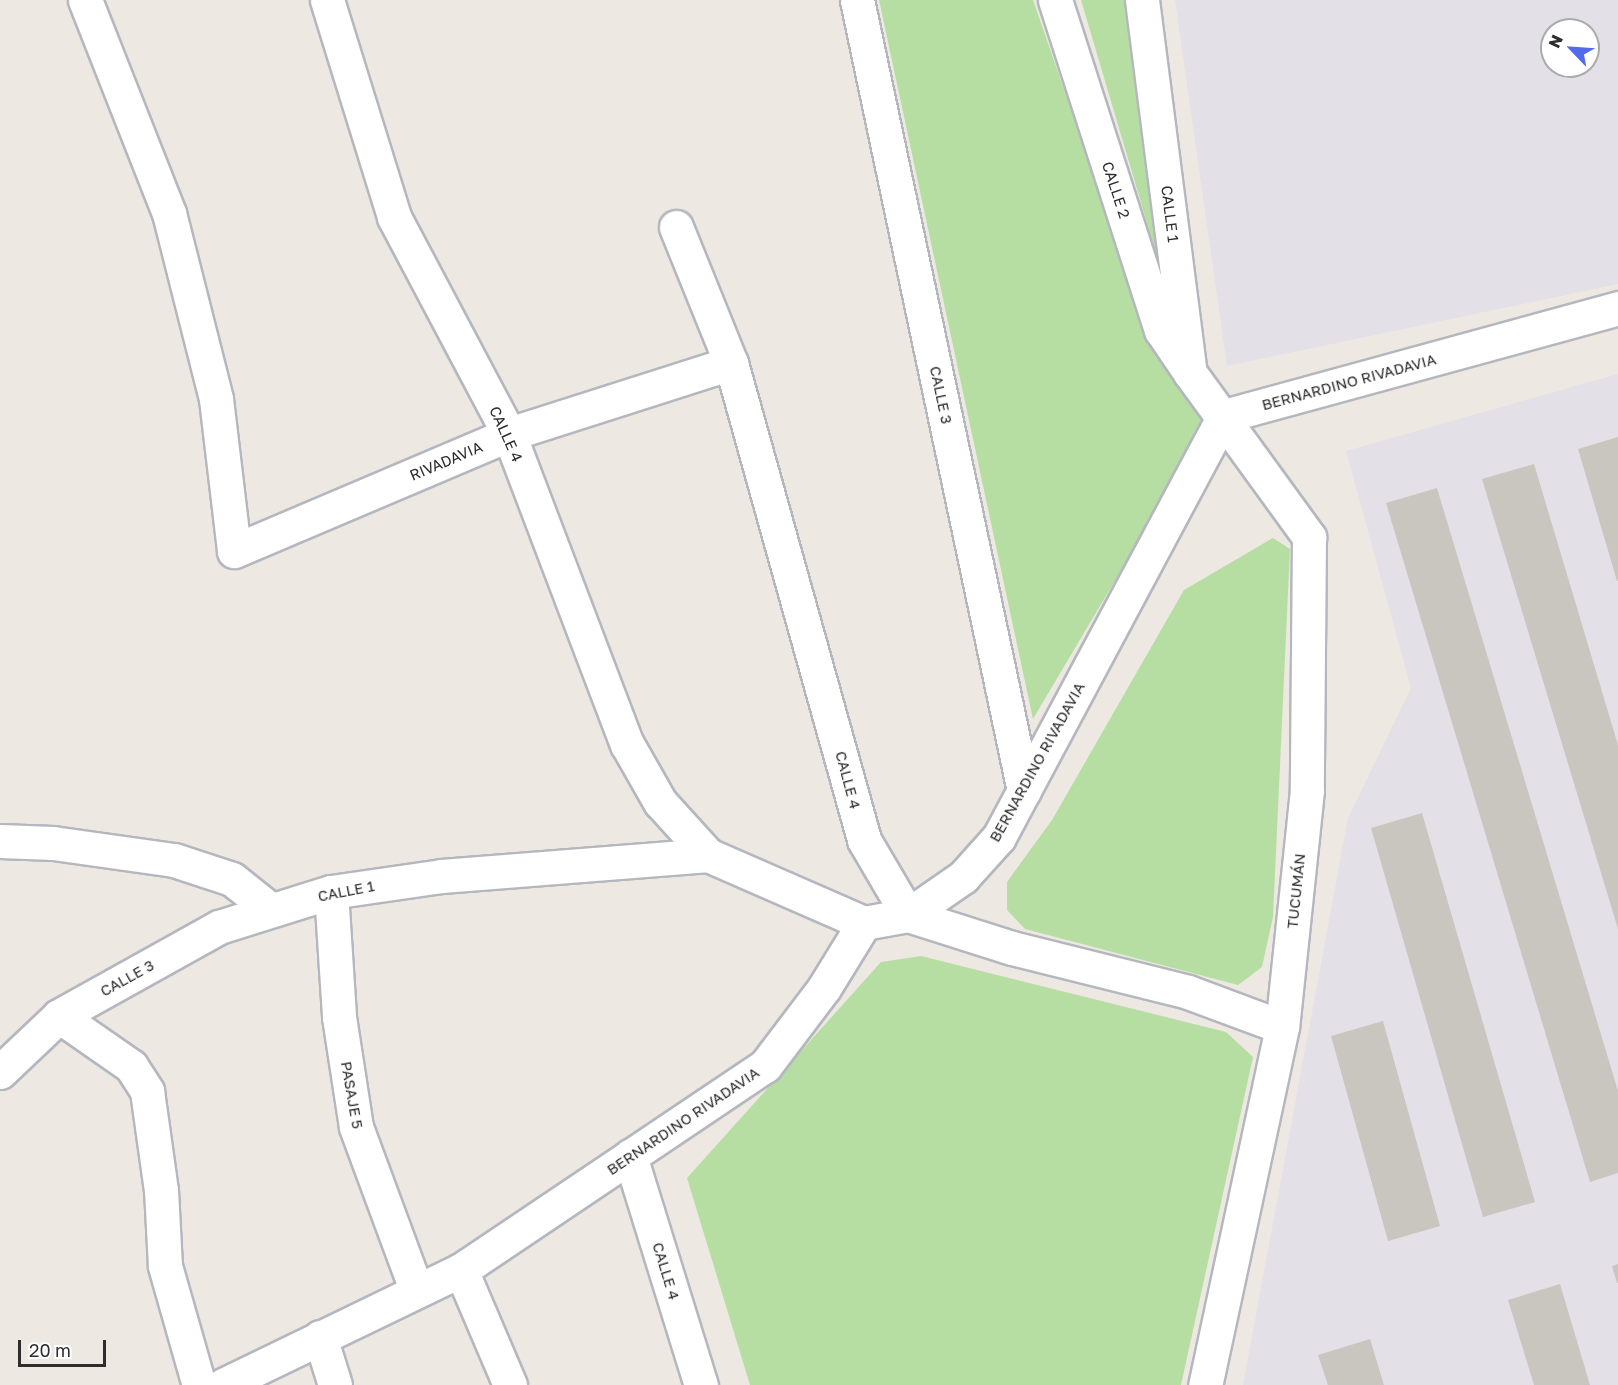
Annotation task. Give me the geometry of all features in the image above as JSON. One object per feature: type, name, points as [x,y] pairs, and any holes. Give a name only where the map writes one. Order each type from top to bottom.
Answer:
[{"type":"street","name":"RIVADAVIA","points":[[85,0],[169,213],[216,399],[234,551],[509,434],[731,363]]},
{"type":"street","name":"CALLE 4","points":[[327,0],[394,217],[509,434],[627,744],[660,802],[708,855]]},
{"type":"street","name":"CALLE 3","points":[[857,0],[1024,790]]},
{"type":"street","name":"CALLE 2","points":[[1055,0],[1161,330],[1190,374]]},
{"type":"street","name":"CALLE 1","points":[[1142,0],[1190,374]]},
{"type":"street","name":"CALLE 4","points":[[676,227],[731,363],[864,840],[908,915]]},
{"type":"street","name":"BERNARDINO RIVADAVIA","points":[[223,1385],[416,1289],[461,1270],[765,1066],[824,988],[864,923],[908,915],[963,877],[999,837],[1224,416],[1618,308]]},
{"type":"street","points":[[1190,374],[1224,416]]},
{"type":"street","name":"TUCUMÁN","points":[[1205,1385],[1282,1027],[1306,790],[1309,537],[1224,416]]},
{"type":"street","points":[[0,841],[53,843],[174,860],[232,879],[272,910]]},
{"type":"street","name":"CALLE 1","points":[[272,910],[331,892],[442,876],[708,855]]},
{"type":"street","points":[[708,855],[864,923]]},
{"type":"street","name":"PASAJE 5","points":[[331,892],[339,1017],[356,1127],[416,1289]]},
{"type":"street","name":"CALLE 3","points":[[0,1072],[59,1016],[219,927],[272,910]]},
{"type":"street","points":[[908,915],[1012,948],[1188,992],[1282,1027]]},
{"type":"street","points":[[59,1016],[131,1066],[147,1091],[161,1190],[165,1266],[199,1385]]},
{"type":"street","name":"CALLE 4","points":[[630,1156],[701,1385]]},
{"type":"street","points":[[461,1270],[510,1385]]},
{"type":"street","points":[[320,1337],[335,1385]]},
{"type":"shaded area","points":[[1175,0],[1618,0],[1618,284],[1227,366]]},
{"type":"shaded area","points":[[1618,374],[1618,1385],[1243,1385],[1348,818],[1411,688],[1346,451]]},
{"type":"green space","points":[[879,0],[1033,0],[1150,337],[1206,427],[1033,719]]},
{"type":"green space","points":[[1081,0],[1126,0],[1161,270]]},
{"type":"green space","points":[[1273,538],[1290,549],[1273,917],[1262,967],[1238,985],[1025,929],[1007,910],[1007,882],[1052,820],[1184,590]]},
{"type":"green space","points":[[921,956],[1226,1032],[1253,1057],[1181,1385],[750,1385],[687,1178],[881,962]]},
{"type":"building","points":[[1618,437],[1618,581],[1617,581],[1578,449]]},
{"type":"building","points":[[1534,464],[1618,745],[1618,929],[1482,479]]},
{"type":"building","points":[[1437,488],[1618,1091],[1618,1173],[1590,1182],[1386,503]]},
{"type":"building","points":[[1422,813],[1535,1202],[1483,1217],[1371,828]]},
{"type":"building","points":[[1383,1021],[1440,1226],[1388,1241],[1331,1036]]},
{"type":"building","points":[[1618,1264],[1618,1283],[1617,1283],[1612,1266]]},
{"type":"building","points":[[1560,1284],[1590,1385],[1534,1385],[1508,1300]]},
{"type":"building","points":[[1370,1339],[1384,1385],[1328,1385],[1318,1355]]}]
